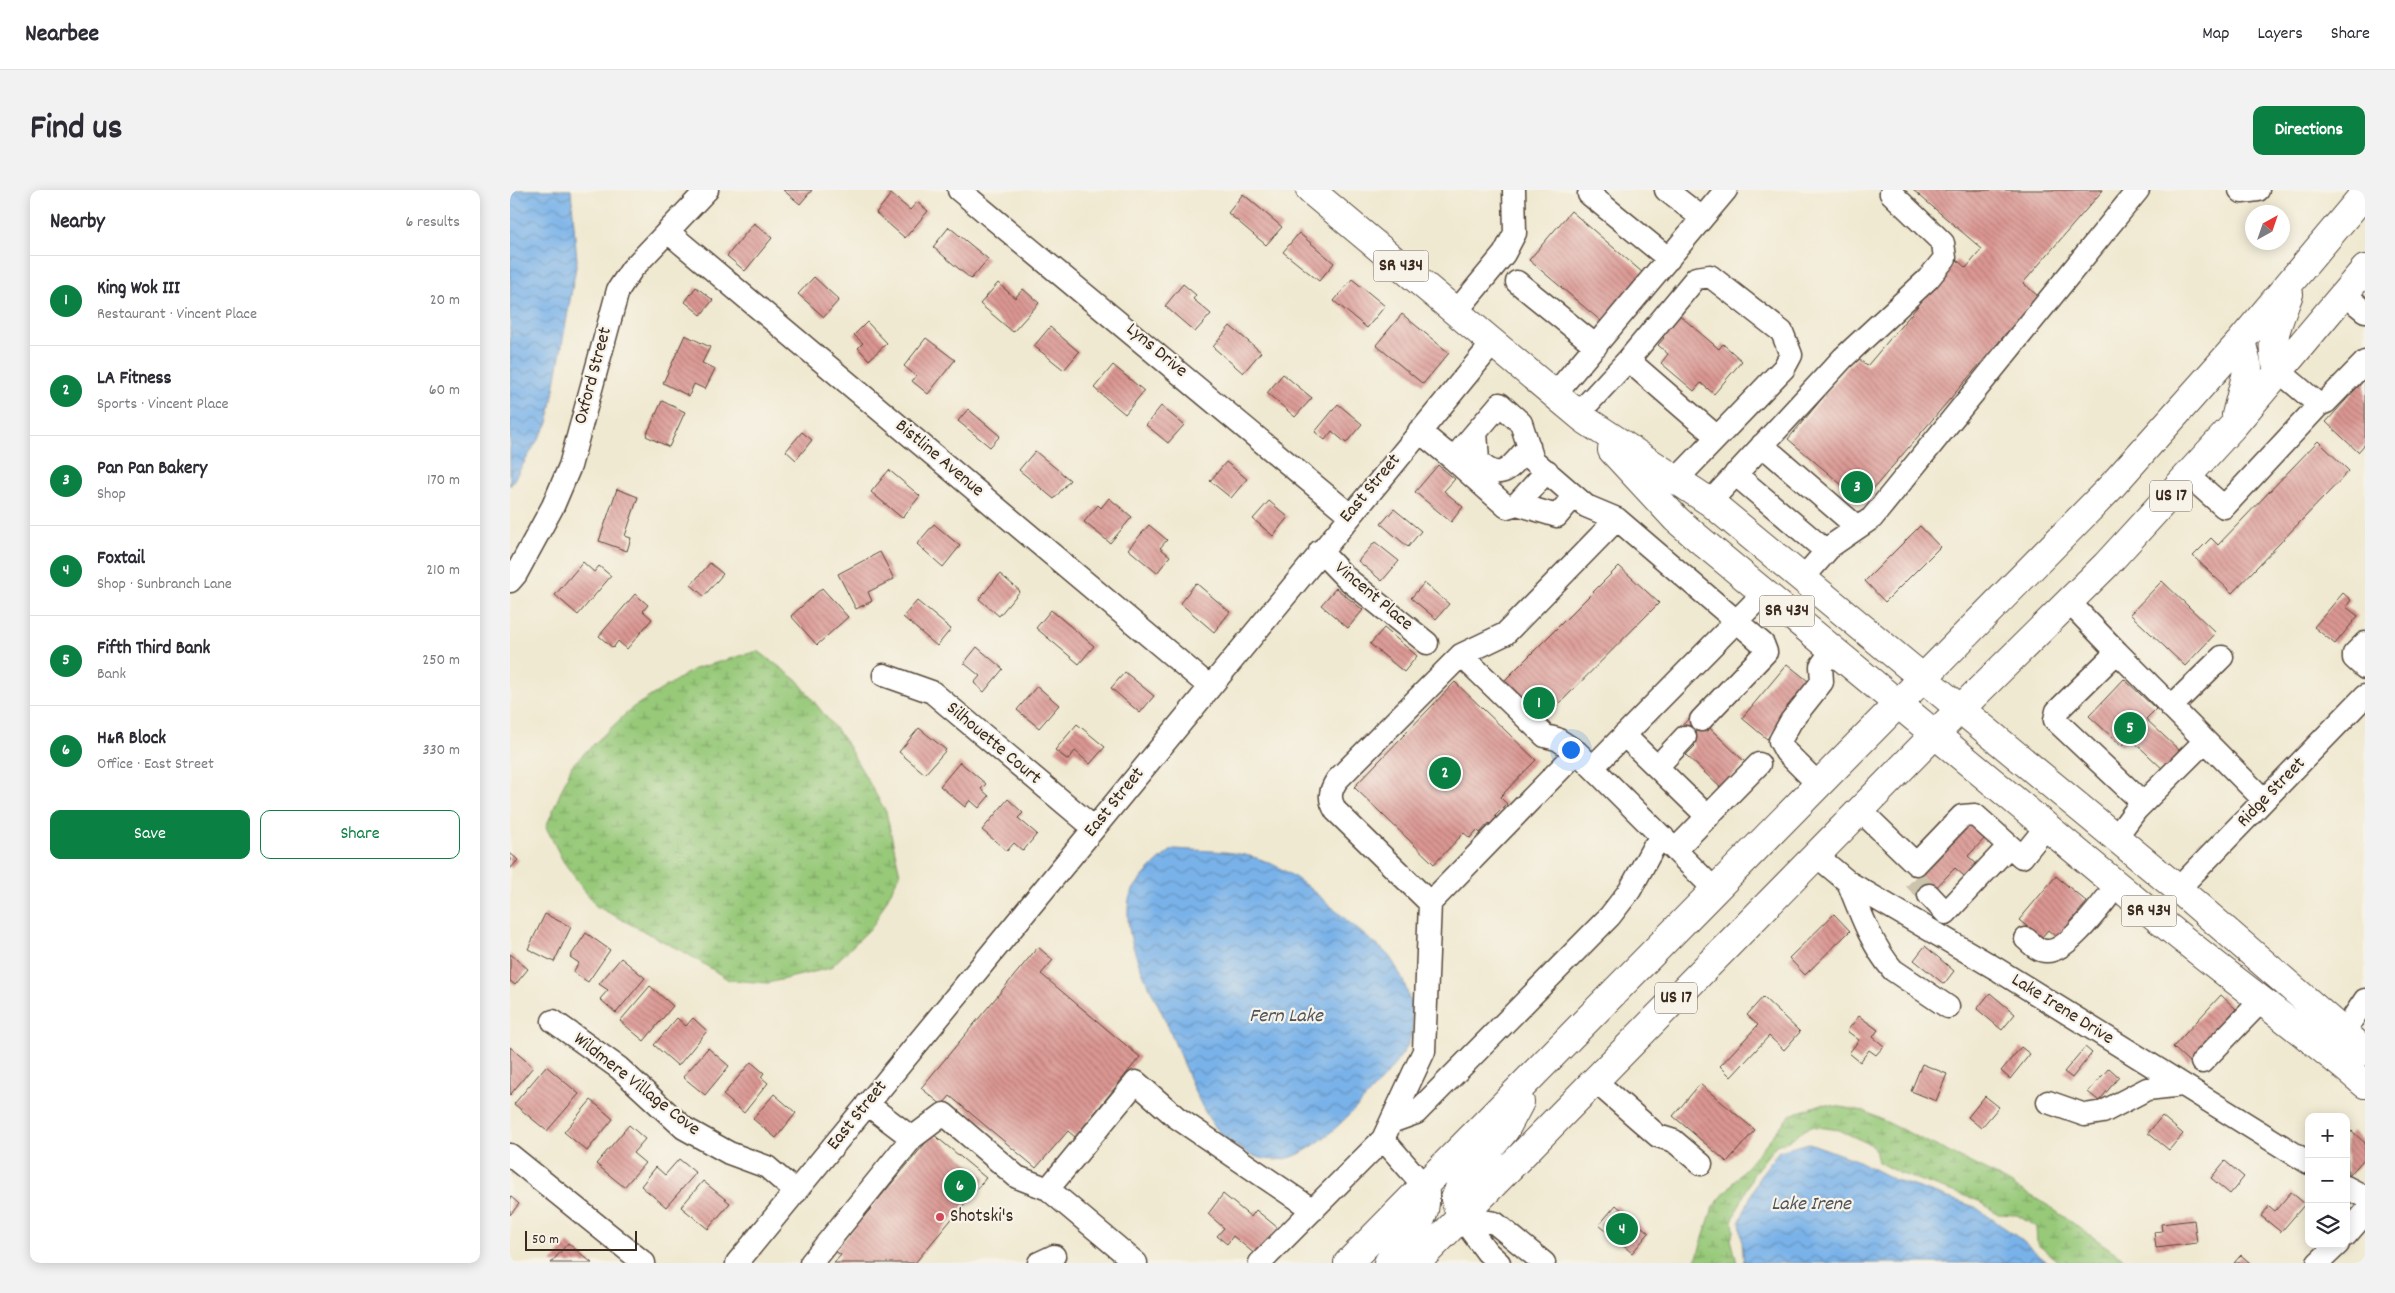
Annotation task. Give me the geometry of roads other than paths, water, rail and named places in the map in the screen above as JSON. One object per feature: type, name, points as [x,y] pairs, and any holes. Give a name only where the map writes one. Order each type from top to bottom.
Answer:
[{"type":"main road","name":"SR 434","points":[[1310,190],[1581,417],[1676,519],[2117,885],[2365,1084]]},
{"type":"main road","name":"US 17","points":[[1348,1263],[2110,488],[2241,341],[2365,193]]},
{"type":"main road","name":"US 17","points":[[1416,1263],[1936,733],[2069,602],[2233,426],[2365,269]]},
{"type":"main road","points":[[2279,371],[2273,358],[2275,333],[2295,276]]},
{"type":"main road","points":[[2233,426],[2245,386],[2248,368],[2241,341]]},
{"type":"main road","name":"SR 434","points":[[1581,417],[1710,502],[2116,837],[2365,1051]]},
{"type":"main road","points":[[1461,1217],[1455,1199],[1462,1181],[1505,1130],[1536,1072]]},
{"type":"main road","points":[[1388,1263],[1420,1224],[1426,1199],[1424,1186]]},
{"type":"street","name":"Oxford Street","points":[[510,581],[550,512],[570,466],[618,290],[632,269],[707,190]]},
{"type":"street","name":"Lyns Drive","points":[[959,190],[1350,515]]},
{"type":"street","points":[[1456,312],[1504,254],[1515,233],[1514,190]]},
{"type":"street","points":[[1666,190],[1702,218]]},
{"type":"street","points":[[1554,394],[1726,190]]},
{"type":"street","points":[[1710,502],[1843,358],[1928,278],[1945,258],[1943,243],[1891,194],[1892,190]]},
{"type":"street","points":[[1802,578],[1826,551],[1872,518],[2040,308],[2138,190]]},
{"type":"street","points":[[2240,190],[2242,192],[2258,190]]},
{"type":"street","points":[[1589,194],[1669,259]]},
{"type":"street","name":"Bistline Avenue","points":[[668,232],[1210,687]]},
{"type":"street","points":[[1581,417],[1696,278],[1710,276],[1782,332],[1791,355],[1784,368],[1677,479]]},
{"type":"street","points":[[1517,282],[1596,346]]},
{"type":"street","points":[[2344,294],[2365,311]]},
{"type":"street","name":"East Street","points":[[737,1263],[1320,551],[1493,343]]},
{"type":"street","points":[[1628,360],[1717,437]]},
{"type":"street","points":[[2188,476],[2224,507],[2319,405],[2326,402],[2365,362]]},
{"type":"street","points":[[2279,371],[2319,405]]},
{"type":"street","points":[[1452,459],[1500,404],[1522,423],[1533,460],[1586,506],[1617,519],[1764,644],[1766,652],[1701,720]]},
{"type":"street","points":[[1419,432],[1507,508],[1517,504],[1547,471]]},
{"type":"street","points":[[1476,432],[1478,461],[1488,471],[1496,474],[1508,469],[1529,446]]},
{"type":"street","points":[[1762,445],[1857,528]]},
{"type":"street","points":[[1735,474],[1826,551]]},
{"type":"street","points":[[1517,504],[1557,516],[1574,496]]},
{"type":"street","points":[[1430,904],[1336,811],[1331,803],[1330,795],[1337,780],[1461,655],[1505,634],[1617,519]]},
{"type":"street","name":"Vincent Place","points":[[1320,551],[1345,576],[1427,643]]},
{"type":"street","points":[[1387,1131],[1424,1051],[1430,904],[1585,759],[1624,735],[1764,592]]},
{"type":"street","points":[[2069,602],[2116,652],[2264,800]]},
{"type":"street","points":[[2365,643],[2354,654],[2354,658],[2365,668]]},
{"type":"street","points":[[1818,784],[1786,752],[1780,741],[1791,721],[1822,682],[1821,666],[1832,649]]},
{"type":"street","points":[[2116,652],[2057,711],[2055,720],[2143,803]]},
{"type":"street","points":[[1461,655],[1545,736],[1557,739],[1585,759],[1715,890]]},
{"type":"street","points":[[2172,707],[2222,657]]},
{"type":"street","name":"Silhouette Court","points":[[884,675],[932,692],[1094,828]]},
{"type":"street","name":"Ridge Street","points":[[2178,889],[2365,696]]},
{"type":"street","points":[[1624,735],[1708,817]]},
{"type":"street","points":[[1657,767],[1686,737]]},
{"type":"street","points":[[2116,837],[2143,803],[2205,741]]},
{"type":"street","points":[[1260,1263],[1387,1131],[1416,1113],[1610,916],[1630,890],[1653,848],[1669,844],[1708,817],[1759,764]]},
{"type":"street","points":[[1861,811],[1946,913],[2009,846]]},
{"type":"street","points":[[1920,880],[1962,816],[1975,815],[2022,856],[2047,826]]},
{"type":"street","name":"Lake Irene Drive","points":[[1817,856],[1848,882],[1995,968],[2305,1161]]},
{"type":"street","points":[[1848,882],[1867,926],[1888,965],[1948,1006]]},
{"type":"street","points":[[2026,939],[2040,950],[2046,952],[2060,947],[2081,928],[2117,885]]},
{"type":"street","points":[[2202,1062],[2262,1000]]},
{"type":"street","points":[[2343,1032],[2365,1000]]},
{"type":"street","name":"Wildmere Village Cove","points":[[553,1021],[619,1068],[684,1128],[729,1153],[767,1167],[796,1192]]},
{"type":"street","points":[[1595,1081],[1658,1136],[1674,1141],[1701,1164]]},
{"type":"street","points":[[1048,1189],[1136,1082],[1183,1122],[1313,1210]]},
{"type":"street","points":[[2048,1102],[2085,1115],[2103,1112],[2147,1089],[2183,1085]]},
{"type":"street","points":[[867,1104],[912,1138]]},
{"type":"street","points":[[812,1263],[912,1138],[944,1114],[1017,1177],[1048,1189],[1136,1263]]},
{"type":"street","points":[[1387,1131],[1424,1186]]},
{"type":"street","points":[[510,1155],[644,1263]]},
{"type":"street","points":[[2350,1230],[2365,1213]]},
{"type":"street","points":[[1461,1217],[1487,1252],[1499,1263]]},
{"type":"street","points":[[1461,1217],[1495,1223],[1544,1263]]},
{"type":"street","points":[[2318,1263],[2334,1248]]},
{"type":"water","points":[[510,190],[571,190],[577,261],[548,423],[510,486]]},
{"type":"water","name":"Fern Lake","points":[[1174,849],[1217,851],[1250,856],[1274,865],[1288,873],[1314,892],[1383,950],[1398,970],[1406,988],[1411,1007],[1412,1027],[1411,1036],[1403,1053],[1378,1084],[1343,1121],[1322,1139],[1299,1154],[1285,1159],[1270,1160],[1256,1157],[1231,1143],[1210,1121],[1198,1098],[1139,963],[1133,948],[1130,932],[1128,916],[1129,899],[1135,886],[1148,871]]},
{"type":"water","name":"Lake Irene","points":[[1809,1143],[1856,1160],[1895,1180],[1975,1207],[2019,1238],[2048,1263],[1744,1263],[1740,1221],[1759,1177],[1779,1151]]},
{"type":"tunnel","points":[[1914,879],[1929,895]]},
{"type":"place","name":"Pan Pan Bakery","points":[[1857,487]]},
{"type":"place","name":"King Wok III","points":[[1539,703]]},
{"type":"place","name":"Fifth Third Bank","points":[[2130,728]]},
{"type":"place","name":"LA Fitness","points":[[1445,773]]},
{"type":"place","name":"H&R Block","points":[[960,1186]]},
{"type":"place","name":"Shotski's","points":[[940,1217]]},
{"type":"place","name":"Foxtail","points":[[1622,1229]]}]
